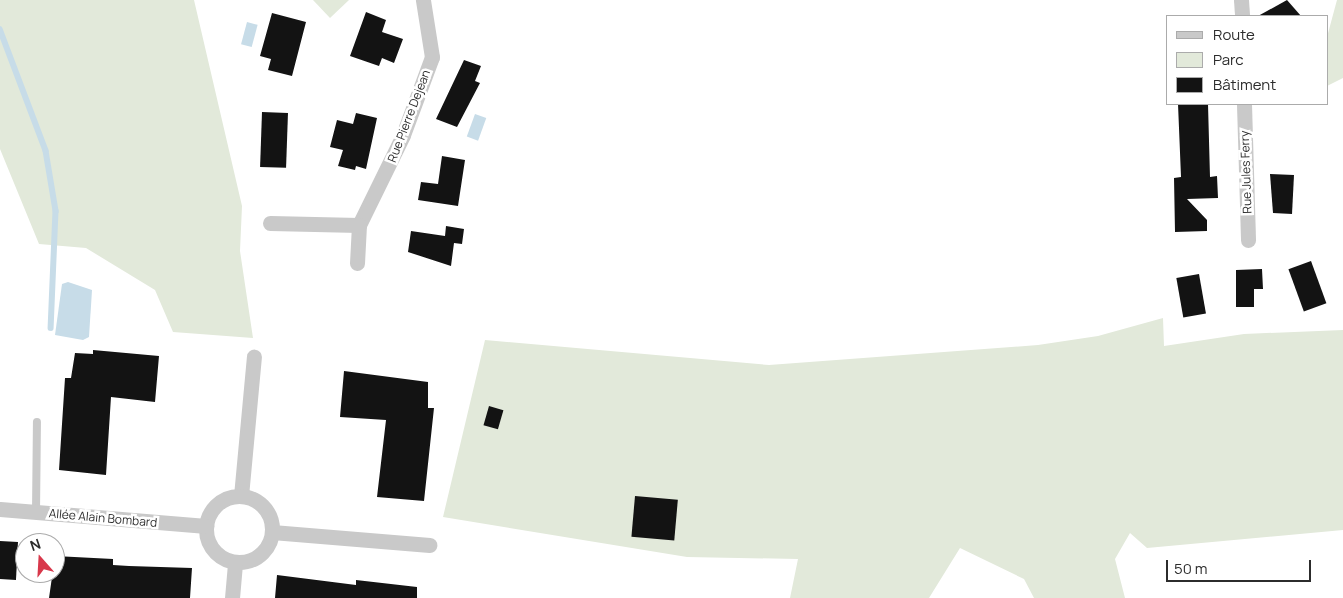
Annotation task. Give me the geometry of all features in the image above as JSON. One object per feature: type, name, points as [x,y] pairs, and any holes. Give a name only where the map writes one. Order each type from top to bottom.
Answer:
[{"type":"street","name":"Rue Pierre Dejean","points":[[357,263],[359,225],[396,152],[432,57],[423,0]]},
{"type":"street","points":[[1241,0],[1242,15]]},
{"type":"street","name":"Rue Jules Ferry","points":[[1244,105],[1248,240]]},
{"type":"street","points":[[270,223],[359,225]]},
{"type":"street","points":[[241,496],[254,357]]},
{"type":"street","points":[[241,496],[264,508],[272,532],[260,555],[235,562],[213,550],[206,526],[217,504],[241,496]]},
{"type":"street","name":"Allée Alain Bombard","points":[[0,509],[206,526]]},
{"type":"street","points":[[272,532],[429,545]]},
{"type":"street","points":[[232,598],[235,562]]},
{"type":"lane","points":[[36,512],[37,422]]},
{"type":"green space","points":[[0,0],[194,0],[242,206],[240,251],[253,338],[173,332],[155,290],[86,248],[39,244],[0,149]]},
{"type":"green space","points":[[313,0],[349,0],[330,18]]},
{"type":"green space","points":[[1337,0],[1343,0],[1343,78],[1328,86],[1328,33]]},
{"type":"green space","points":[[1163,318],[1164,346],[1244,334],[1343,330],[1343,530],[1147,548],[1130,533],[1115,559],[1125,598],[1034,598],[1024,579],[960,548],[929,598],[790,598],[798,559],[687,557],[443,517],[485,340],[769,365],[1038,345],[1098,336]]},
{"type":"water","points":[[247,22],[258,25],[252,47],[241,44]]},
{"type":"water","points":[[475,114],[486,118],[478,141],[467,137]]},
{"type":"water","points":[[68,282],[92,290],[89,337],[83,340],[55,335],[62,284]]},
{"type":"building","points":[[1287,0],[1300,15],[1260,15]]},
{"type":"building","points":[[366,12],[386,20],[382,32],[403,39],[394,63],[382,58],[379,66],[350,56]]},
{"type":"building","points":[[272,13],[306,22],[292,76],[268,70],[271,59],[260,56]]},
{"type":"building","points":[[464,60],[481,66],[475,81],[480,83],[457,127],[436,119]]},
{"type":"building","points":[[1178,105],[1208,105],[1210,177],[1217,176],[1218,198],[1187,199],[1207,220],[1207,231],[1175,232],[1174,178],[1181,177]]},
{"type":"building","points":[[262,112],[288,113],[286,168],[260,167]]},
{"type":"building","points":[[356,113],[377,118],[366,169],[356,166],[355,170],[338,166],[343,150],[330,147],[337,120],[353,124]]},
{"type":"building","points":[[442,156],[465,160],[458,206],[418,200],[421,182],[438,184]]},
{"type":"building","points":[[1270,174],[1294,175],[1292,214],[1273,213]]},
{"type":"building","points":[[446,226],[464,229],[462,244],[454,243],[451,266],[408,252],[411,231],[445,236]]},
{"type":"building","points":[[1311,261],[1326,303],[1304,311],[1288,269]]},
{"type":"building","points":[[1262,269],[1263,289],[1254,289],[1254,307],[1236,307],[1236,270]]},
{"type":"building","points":[[1199,274],[1206,313],[1183,317],[1176,278]]},
{"type":"building","points":[[93,350],[159,356],[155,402],[111,397],[106,475],[59,470],[65,378],[71,378],[75,353],[93,354]]},
{"type":"building","points":[[344,371],[428,382],[428,408],[434,408],[424,501],[377,497],[386,420],[340,417]]},
{"type":"building","points":[[489,406],[503,410],[498,429],[483,425]]},
{"type":"building","points":[[635,496],[678,500],[674,541],[631,537]]},
{"type":"building","points":[[0,541],[15,542],[15,580],[0,579]]},
{"type":"building","points":[[65,557],[113,559],[113,565],[192,568],[190,598],[49,598],[51,583],[65,583]]},
{"type":"building","points":[[277,575],[356,585],[356,580],[417,587],[417,598],[275,598]]},
{"type":"waterway","points":[[0,29],[46,151],[56,211],[51,328]]}]
